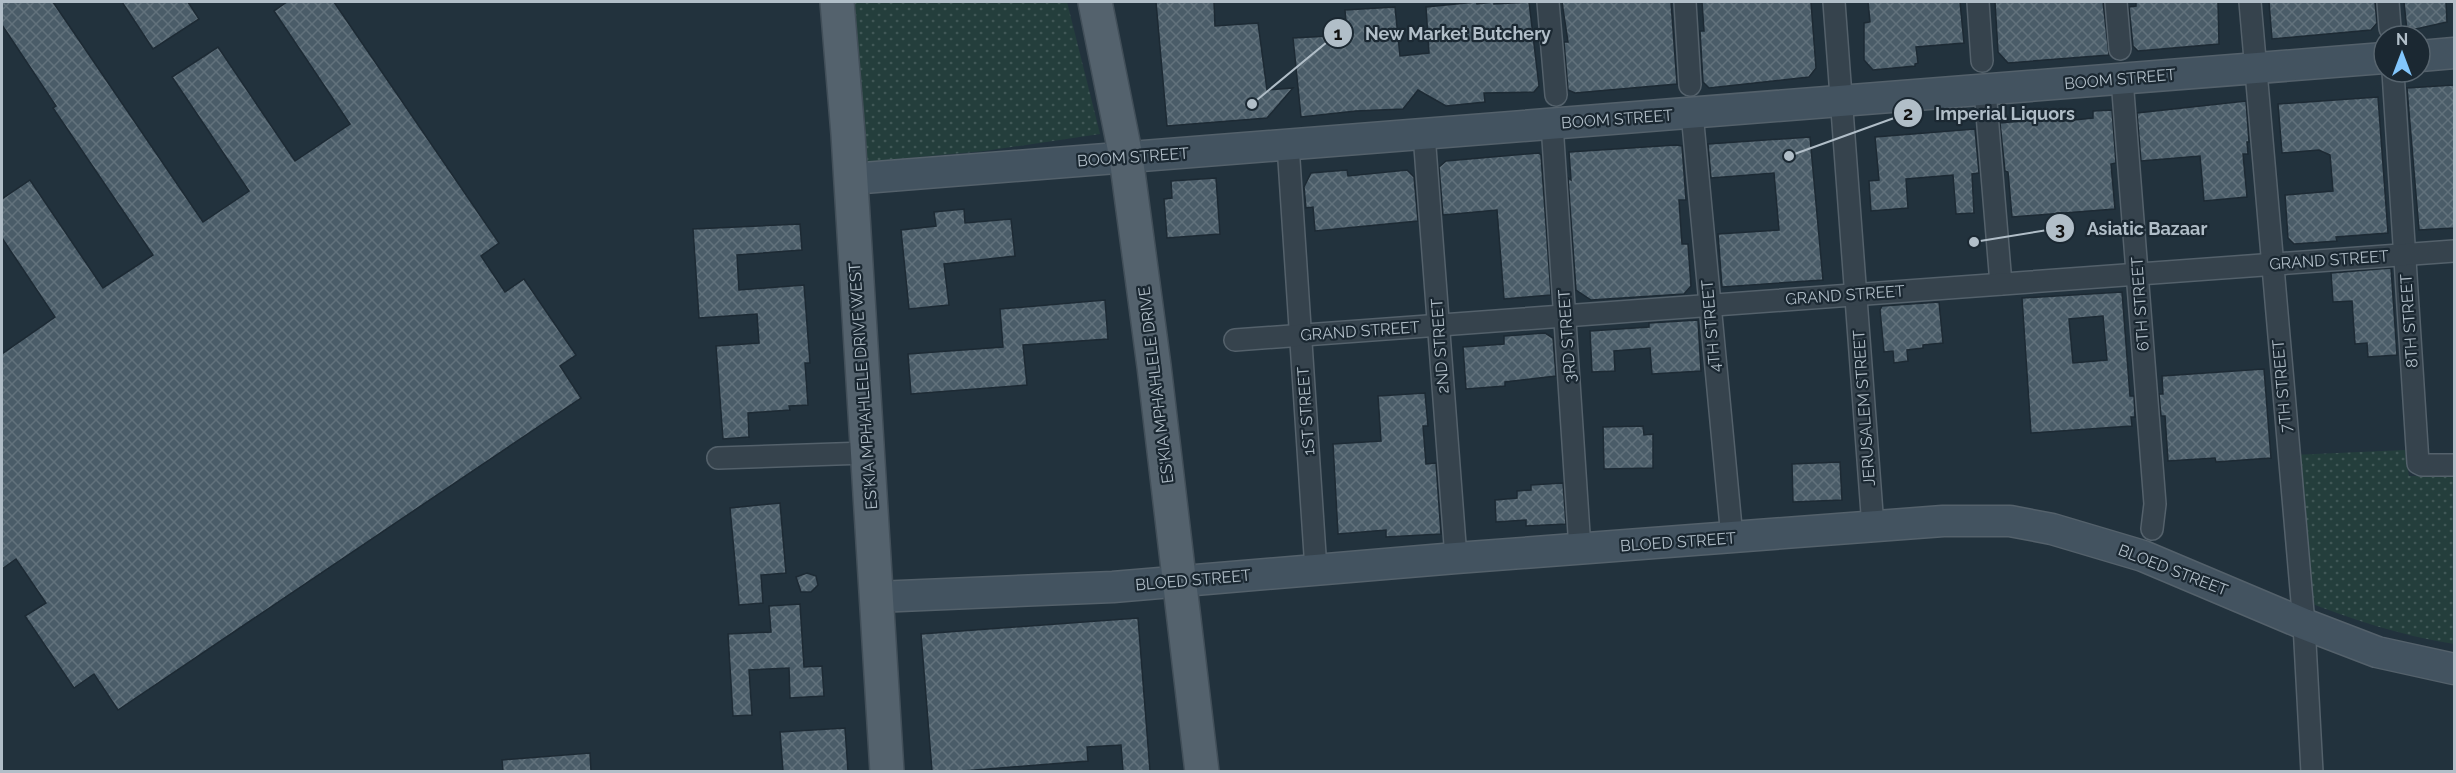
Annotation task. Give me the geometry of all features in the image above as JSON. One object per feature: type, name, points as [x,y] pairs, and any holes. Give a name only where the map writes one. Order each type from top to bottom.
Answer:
[{"type":"main road","points":[[822,2],[848,134]]},
{"type":"main road","name":"ES'KIA MPHAHLELE DRIVE WEST","points":[[837,2],[848,134],[887,771]]},
{"type":"main road","name":"ES'KIA MPHAHLELE DRIVE","points":[[1095,2],[1126,158],[1154,366],[1202,771]]},
{"type":"main road","points":[[2432,55],[2454,53]]},
{"type":"main road","name":"BOOM STREET","points":[[850,179],[1552,124],[1691,99],[1841,101],[1984,75],[2122,79],[2372,59]]},
{"type":"main road","name":"BLOED STREET","points":[[876,597],[1113,587],[1944,521],[2010,521],[2052,528],[2143,556],[2304,624],[2377,652],[2454,669]]},
{"type":"street","points":[[1548,2],[1556,95]]},
{"type":"street","name":"4TH STREET","points":[[1685,2],[1691,99],[1731,538]]},
{"type":"street","name":"JERUSALEM STREET","points":[[1834,2],[1873,527]]},
{"type":"street","points":[[1978,2],[2001,284]]},
{"type":"street","points":[[2116,2],[2120,49]]},
{"type":"street","name":"7TH STREET","points":[[2250,2],[2304,624],[2312,771]]},
{"type":"street","points":[[2388,2],[2390,24]]},
{"type":"street","name":"6TH STREET","points":[[2122,79],[2156,504],[2152,529]]},
{"type":"street","name":"8TH STREET","points":[[2394,84],[2418,463],[2454,465]]},
{"type":"street","name":"3RD STREET","points":[[1552,124],[1580,549]]},
{"type":"street","name":"2ND STREET","points":[[1424,134],[1456,558]]},
{"type":"street","name":"1ST STREET","points":[[1288,145],[1316,570]]},
{"type":"street","name":"GRAND STREET","points":[[1235,340],[2454,251]]},
{"type":"street","points":[[718,458],[866,453]]},
{"type":"green space","points":[[853,2],[1067,2],[1100,134],[985,151],[864,162]]},
{"type":"green space","points":[[2405,450],[2409,476],[2454,476],[2454,644],[2377,626],[2302,600],[2292,455]]},
{"type":"building","points":[[2,2],[53,2],[203,222],[249,191],[172,77],[218,47],[295,161],[350,124],[274,11],[287,2],[334,2],[499,243],[481,256],[505,292],[524,279],[576,355],[560,366],[581,398],[118,710],[94,674],[74,688],[25,616],[46,603],[16,559],[2,569],[2,354],[55,317],[2,238],[2,199],[30,180],[103,288],[153,255],[53,108],[56,106],[2,25]]},
{"type":"building","points":[[122,2],[188,2],[199,19],[153,49]]},
{"type":"building","points":[[1156,2],[1214,2],[1215,26],[1258,23],[1267,90],[1293,88],[1267,118],[1167,126]]},
{"type":"building","points":[[1476,2],[1477,4],[1494,2],[1494,4],[1529,2],[1539,86],[1534,92],[1484,93],[1485,102],[1446,106],[1418,90],[1403,109],[1301,117],[1293,38],[1347,35],[1345,10],[1395,7],[1400,56],[1429,53],[1426,7]]},
{"type":"building","points":[[1562,2],[1671,2],[1677,84],[1575,93],[1568,90],[1564,42],[1568,42]]},
{"type":"building","points":[[1702,2],[1811,2],[1816,68],[1809,77],[1709,88],[1703,82],[1700,31],[1704,31]]},
{"type":"building","points":[[1868,2],[1960,2],[1964,43],[1916,47],[1918,63],[1915,66],[1873,70],[1864,60],[1864,23],[1870,22]]},
{"type":"building","points":[[1995,2],[2103,2],[2109,55],[2008,63],[1998,52]]},
{"type":"building","points":[[2136,2],[2218,2],[2219,44],[2138,51],[2133,46],[2129,7],[2136,6]]},
{"type":"building","points":[[2269,2],[2375,2],[2377,23],[2372,24],[2371,30],[2272,39]]},
{"type":"building","points":[[2404,2],[2446,2],[2447,22],[2432,25],[2406,24]]},
{"type":"building","points":[[2454,85],[2454,228],[2419,230],[2407,88]]},
{"type":"building","points":[[2378,97],[2388,233],[2336,237],[2337,241],[2294,244],[2288,238],[2285,195],[2333,191],[2330,155],[2319,150],[2282,153],[2278,104]]},
{"type":"building","points":[[2246,101],[2249,142],[2247,142],[2248,154],[2243,154],[2247,197],[2204,201],[2200,156],[2141,161],[2137,113]]},
{"type":"building","points":[[2112,110],[2116,163],[2111,164],[2115,209],[2012,217],[2000,123],[2063,117],[2064,121],[2093,118],[2093,111]]},
{"type":"building","points":[[1975,129],[1979,173],[1972,174],[1974,213],[1956,214],[1953,175],[1906,179],[1908,208],[1871,211],[1869,181],[1879,180],[1875,137]]},
{"type":"building","points":[[1810,137],[1823,280],[1722,287],[1718,234],[1779,230],[1774,173],[1711,178],[1708,144]]},
{"type":"building","points":[[1682,146],[1686,200],[1679,200],[1682,244],[1688,244],[1691,286],[1684,294],[1591,300],[1576,290],[1568,178],[1571,180],[1569,152]]},
{"type":"building","points":[[1539,153],[1541,155],[1551,295],[1504,299],[1497,210],[1443,215],[1439,167],[1446,161]]},
{"type":"building","points":[[1347,170],[1348,176],[1407,170],[1414,177],[1418,221],[1315,231],[1313,207],[1306,208],[1304,187],[1311,173]]},
{"type":"building","points":[[1216,178],[1220,234],[1167,238],[1164,199],[1172,198],[1171,181]]},
{"type":"building","points":[[964,209],[965,223],[1011,219],[1015,256],[944,264],[949,305],[909,309],[901,230],[936,226],[934,212]]},
{"type":"building","points":[[800,224],[802,250],[737,255],[739,290],[804,285],[810,363],[805,363],[808,405],[789,406],[790,410],[748,413],[749,437],[723,439],[716,346],[759,343],[757,314],[699,318],[693,229]]},
{"type":"building","points":[[2391,268],[2397,355],[2368,357],[2367,343],[2355,344],[2352,301],[2333,302],[2331,273]]},
{"type":"building","points":[[2122,292],[2130,396],[2134,396],[2135,417],[2131,417],[2132,426],[2031,433],[2022,298]],"holes":[[[2103,316],[2107,360],[2073,363],[2069,319]]]},
{"type":"building","points":[[1105,300],[1108,339],[1023,345],[1027,385],[911,394],[908,354],[1003,347],[1000,309]]},
{"type":"building","points":[[1939,302],[1943,343],[1923,345],[1923,348],[1907,350],[1908,361],[1894,363],[1893,351],[1884,352],[1880,310],[1882,306]]},
{"type":"building","points":[[1698,320],[1701,371],[1652,374],[1650,348],[1614,351],[1615,371],[1592,372],[1590,331],[1649,327],[1649,323]]},
{"type":"building","points":[[1545,333],[1553,338],[1556,376],[1505,382],[1505,386],[1466,389],[1463,347],[1504,344],[1504,336]]},
{"type":"building","points":[[2264,369],[2271,458],[2216,462],[2215,458],[2168,461],[2165,416],[2161,416],[2159,394],[2163,394],[2162,376]]},
{"type":"building","points":[[1425,393],[1428,426],[1423,426],[1426,464],[1436,463],[1441,534],[1386,537],[1386,530],[1338,534],[1333,444],[1381,441],[1378,396]]},
{"type":"building","points":[[1643,426],[1644,435],[1653,434],[1653,468],[1604,469],[1603,427]]},
{"type":"building","points":[[1840,462],[1842,500],[1793,502],[1792,464]]},
{"type":"building","points":[[1563,483],[1566,524],[1526,526],[1526,520],[1496,522],[1495,500],[1517,498],[1517,491],[1531,490],[1531,485]]},
{"type":"building","points":[[780,503],[786,573],[761,575],[763,603],[739,605],[730,508]]},
{"type":"building","points":[[807,573],[816,576],[818,585],[811,592],[801,592],[796,577]]},
{"type":"building","points":[[800,604],[804,667],[822,666],[824,696],[790,698],[789,668],[749,670],[752,715],[733,716],[728,634],[771,632],[769,606]]},
{"type":"building","points":[[1138,618],[1150,771],[1123,771],[1121,745],[1087,747],[1088,761],[963,771],[932,771],[921,634]]},
{"type":"building","points":[[845,728],[848,771],[783,771],[780,732]]},
{"type":"building","points":[[590,753],[591,771],[503,771],[502,760]]},
{"type":"place","name":"New Market Butchery","points":[[1252,104]]},
{"type":"place","name":"Imperial Liquors","points":[[1789,156]]},
{"type":"place","name":"Asiatic Bazaar","points":[[1974,242]]}]
